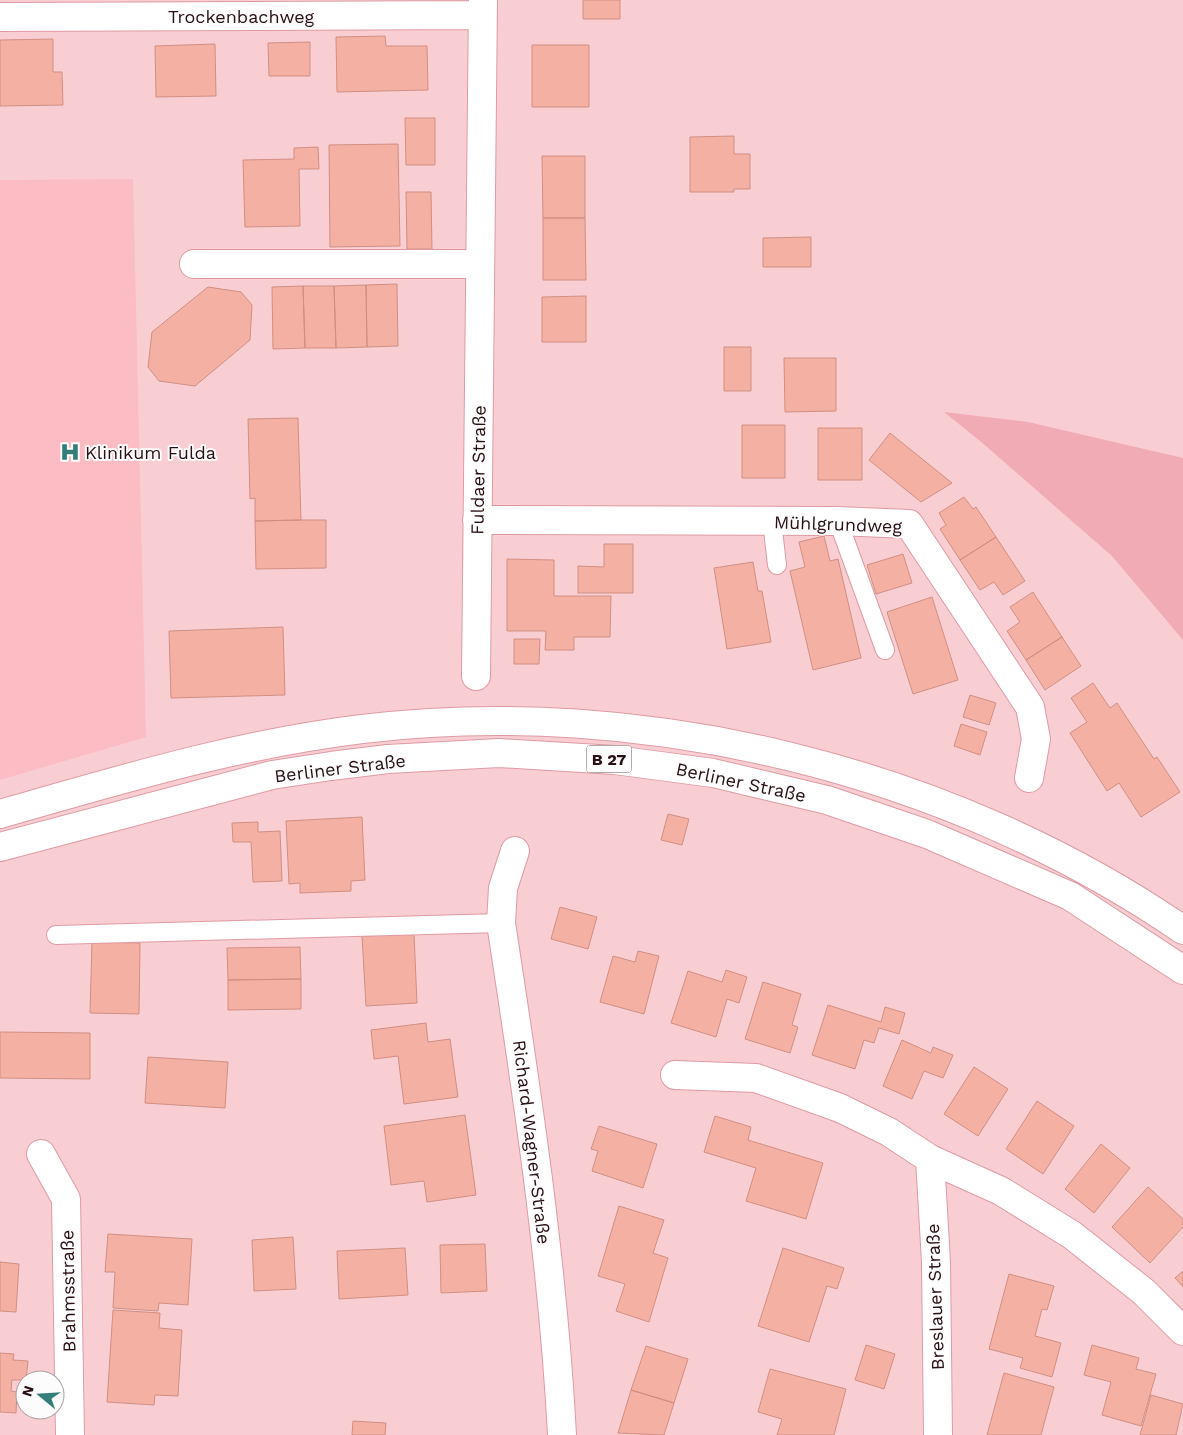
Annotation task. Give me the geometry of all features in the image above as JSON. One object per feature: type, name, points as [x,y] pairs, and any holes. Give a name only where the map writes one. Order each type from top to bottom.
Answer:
[{"type":"main road","name":"Trockenbachweg","points":[[0,17],[482,8]]},
{"type":"main road","name":"Fuldaer Straße","points":[[476,676],[482,8]]},
{"type":"main road","points":[[194,264],[480,264]]},
{"type":"main road","name":"Mühlgrundweg","points":[[477,520],[838,521],[909,524],[1030,707],[1036,739],[1029,778]]},
{"type":"main road","name":"Berliner Straße","points":[[0,814],[193,760],[252,747],[364,729],[420,724],[521,722],[634,729],[701,739],[792,758],[869,779],[931,800],[1085,870],[1183,930]]},
{"type":"main road","name":"Berliner Straße","points":[[0,847],[272,775],[331,766],[388,759],[499,753],[615,760],[713,773],[827,800],[927,834],[1070,896],[1183,970]]},
{"type":"main road","name":"Richard-Wagner-Straße","points":[[515,851],[503,888],[501,923],[539,1181],[558,1363],[562,1435]]},
{"type":"main road","points":[[675,1075],[756,1078],[840,1108],[889,1132],[930,1158],[1001,1191],[1072,1234],[1144,1292],[1183,1331]]},
{"type":"main road","name":"Brahmsstraße","points":[[41,1154],[66,1198],[70,1435]]},
{"type":"main road","name":"Breslauer Straße","points":[[930,1158],[936,1262],[938,1435]]},
{"type":"lane","points":[[772,521],[777,565]]},
{"type":"lane","points":[[838,521],[885,650]]},
{"type":"lane","points":[[56,935],[501,923]]},
{"type":"shaded area","name":"Klinikum Fulda","points":[[133,179],[146,737],[0,780],[0,180]]},
{"type":"shaded area","points":[[944,412],[1028,422],[1183,458],[1183,640],[1112,556]]},
{"type":"building","points":[[583,0],[620,0],[620,19],[583,19]]},
{"type":"building","points":[[385,36],[386,46],[427,46],[428,90],[337,92],[336,37]]},
{"type":"building","points":[[53,39],[53,72],[62,72],[63,105],[0,106],[0,40]]},
{"type":"building","points":[[310,42],[310,76],[269,76],[268,43]]},
{"type":"building","points":[[215,44],[216,96],[156,97],[155,46]]},
{"type":"building","points":[[532,45],[589,45],[589,107],[532,107]]},
{"type":"building","points":[[405,118],[435,118],[435,165],[406,165]]},
{"type":"building","points":[[734,136],[734,154],[750,154],[750,189],[734,189],[734,192],[690,192],[690,137]]},
{"type":"building","points":[[398,144],[400,246],[330,247],[329,145]]},
{"type":"building","points":[[318,147],[319,169],[299,169],[300,226],[245,227],[243,160],[294,159],[294,148]]},
{"type":"building","points":[[542,156],[585,156],[585,218],[543,218]]},
{"type":"building","points":[[406,192],[431,192],[432,249],[407,249]]},
{"type":"building","points":[[543,218],[585,218],[586,280],[543,280]]},
{"type":"building","points":[[811,237],[811,267],[763,267],[763,238]]},
{"type":"building","points":[[397,284],[398,346],[367,347],[366,285]]},
{"type":"building","points":[[366,285],[367,347],[336,348],[334,286]]},
{"type":"building","points":[[303,286],[305,348],[273,349],[272,287]]},
{"type":"building","points":[[303,286],[334,286],[336,348],[305,348]]},
{"type":"building","points":[[208,287],[241,292],[252,305],[250,340],[195,386],[159,381],[148,367],[152,332]]},
{"type":"building","points":[[586,296],[586,342],[542,342],[542,297]]},
{"type":"building","points":[[724,347],[751,347],[751,391],[724,391]]},
{"type":"building","points":[[784,358],[836,358],[836,411],[785,412]]},
{"type":"building","points":[[298,418],[301,520],[255,521],[255,498],[250,499],[248,419]]},
{"type":"building","points":[[742,425],[785,425],[785,478],[742,478]]},
{"type":"building","points":[[818,428],[862,428],[862,480],[818,480]]},
{"type":"building","points":[[890,433],[952,483],[921,502],[869,460]]},
{"type":"building","points":[[964,497],[973,509],[976,507],[996,537],[960,560],[940,529],[946,525],[939,513]]},
{"type":"building","points":[[326,520],[326,568],[256,569],[255,521]]},
{"type":"building","points":[[824,536],[830,561],[838,559],[861,658],[813,670],[790,571],[805,567],[799,542]]},
{"type":"building","points":[[996,537],[1025,581],[1003,595],[994,582],[980,590],[960,560]]},
{"type":"building","points":[[604,544],[633,544],[633,593],[578,593],[578,566],[604,567]]},
{"type":"building","points":[[903,554],[912,583],[876,594],[867,565]]},
{"type":"building","points":[[507,559],[554,560],[554,596],[611,596],[610,637],[574,637],[574,650],[545,650],[546,631],[507,631]]},
{"type":"building","points":[[753,562],[758,591],[762,591],[771,642],[727,649],[714,568]]},
{"type":"building","points":[[1033,592],[1062,637],[1026,660],[1007,631],[1020,622],[1010,607]]},
{"type":"building","points":[[932,597],[958,680],[913,694],[887,612]]},
{"type":"building","points":[[283,627],[285,695],[171,698],[169,631]]},
{"type":"building","points":[[1062,637],[1081,666],[1045,690],[1026,660]]},
{"type":"building","points":[[514,639],[540,639],[539,664],[514,664]]},
{"type":"building","points":[[1093,683],[1110,708],[1117,703],[1154,759],[1157,757],[1180,792],[1141,817],[1119,783],[1107,791],[1070,733],[1087,722],[1071,698]]},
{"type":"building","points":[[970,695],[996,703],[989,725],[963,717]]},
{"type":"building","points":[[961,724],[987,732],[980,755],[954,746]]},
{"type":"building","points":[[668,814],[689,819],[682,845],[661,840]]},
{"type":"building","points":[[362,817],[365,880],[351,881],[351,891],[300,893],[300,883],[289,884],[286,821]]},
{"type":"building","points":[[258,822],[258,832],[280,831],[282,881],[253,882],[251,842],[233,842],[232,823]]},
{"type":"building","points":[[560,907],[597,917],[588,949],[551,939]]},
{"type":"building","points":[[414,934],[417,1003],[366,1006],[362,936]]},
{"type":"building","points":[[92,942],[140,943],[139,1014],[90,1013]]},
{"type":"building","points":[[300,947],[301,979],[228,980],[227,948]]},
{"type":"building","points":[[638,951],[659,956],[644,1014],[600,1002],[613,956],[635,962]]},
{"type":"building","points":[[726,970],[747,977],[739,1003],[727,999],[716,1037],[671,1023],[688,971],[722,982]]},
{"type":"building","points":[[301,979],[301,1009],[228,1010],[228,980]]},
{"type":"building","points":[[763,982],[801,994],[792,1025],[798,1027],[790,1053],[745,1039]]},
{"type":"building","points":[[828,1005],[881,1022],[885,1007],[905,1013],[899,1034],[879,1028],[874,1043],[864,1040],[855,1069],[812,1055]]},
{"type":"building","points":[[426,1023],[428,1042],[450,1039],[458,1097],[404,1104],[398,1056],[374,1059],[371,1030]]},
{"type":"building","points":[[0,1032],[90,1033],[90,1079],[0,1078]]},
{"type":"building","points":[[902,1040],[931,1053],[933,1047],[953,1055],[943,1078],[924,1071],[912,1099],[883,1086]]},
{"type":"building","points":[[148,1057],[228,1062],[225,1108],[145,1103]]},
{"type":"building","points":[[974,1067],[1008,1089],[978,1136],[944,1114]]},
{"type":"building","points":[[1037,1101],[1074,1126],[1043,1174],[1006,1149]]},
{"type":"building","points":[[465,1115],[476,1195],[427,1202],[424,1181],[391,1185],[384,1126]]},
{"type":"building","points":[[715,1116],[751,1127],[748,1140],[823,1163],[806,1219],[746,1201],[756,1168],[704,1152]]},
{"type":"building","points":[[599,1126],[657,1144],[643,1188],[592,1171],[598,1151],[591,1149]]},
{"type":"building","points":[[1101,1144],[1130,1168],[1094,1213],[1065,1189]]},
{"type":"building","points":[[1148,1187],[1183,1219],[1183,1227],[1150,1263],[1112,1227]]},
{"type":"building","points":[[619,1206],[664,1220],[653,1253],[668,1258],[649,1322],[616,1311],[625,1284],[598,1276]]},
{"type":"building","points":[[108,1234],[192,1239],[188,1305],[159,1303],[158,1311],[113,1308],[115,1272],[105,1272]]},
{"type":"building","points":[[293,1237],[296,1289],[254,1291],[252,1240]]},
{"type":"building","points":[[485,1244],[487,1291],[441,1293],[440,1245]]},
{"type":"building","points":[[405,1248],[408,1295],[339,1299],[337,1251]]},
{"type":"building","points":[[783,1248],[844,1268],[837,1289],[827,1286],[809,1342],[758,1326]]},
{"type":"building","points":[[0,1262],[19,1264],[16,1312],[0,1311]]},
{"type":"building","points":[[1183,1271],[1183,1287],[1175,1278]]},
{"type":"building","points":[[1009,1274],[1054,1286],[1047,1310],[1042,1309],[1035,1336],[1061,1343],[1052,1377],[1020,1368],[1023,1358],[989,1349]]},
{"type":"building","points":[[113,1310],[160,1313],[159,1328],[182,1330],[178,1396],[155,1395],[154,1405],[107,1402]]},
{"type":"building","points":[[866,1345],[895,1354],[884,1389],[855,1380]]},
{"type":"building","points":[[1092,1345],[1139,1358],[1136,1369],[1156,1374],[1141,1426],[1102,1415],[1111,1382],[1084,1375]]},
{"type":"building","points":[[646,1346],[688,1359],[674,1403],[631,1390]]},
{"type":"building","points":[[0,1353],[14,1354],[13,1360],[28,1361],[27,1370],[15,1370],[15,1380],[12,1380],[11,1391],[15,1392],[15,1413],[0,1412]]},
{"type":"building","points":[[770,1369],[846,1389],[834,1435],[777,1435],[782,1419],[758,1412]]},
{"type":"building","points":[[1004,1373],[1054,1387],[1041,1435],[987,1435]]},
{"type":"building","points":[[631,1390],[674,1403],[664,1435],[618,1433]]},
{"type":"building","points":[[1151,1395],[1183,1404],[1176,1435],[1140,1435]]},
{"type":"building","points":[[353,1421],[386,1423],[385,1435],[352,1435]]},
{"type":"place","name":"Klinikum Fulda","points":[[70,452]]}]
